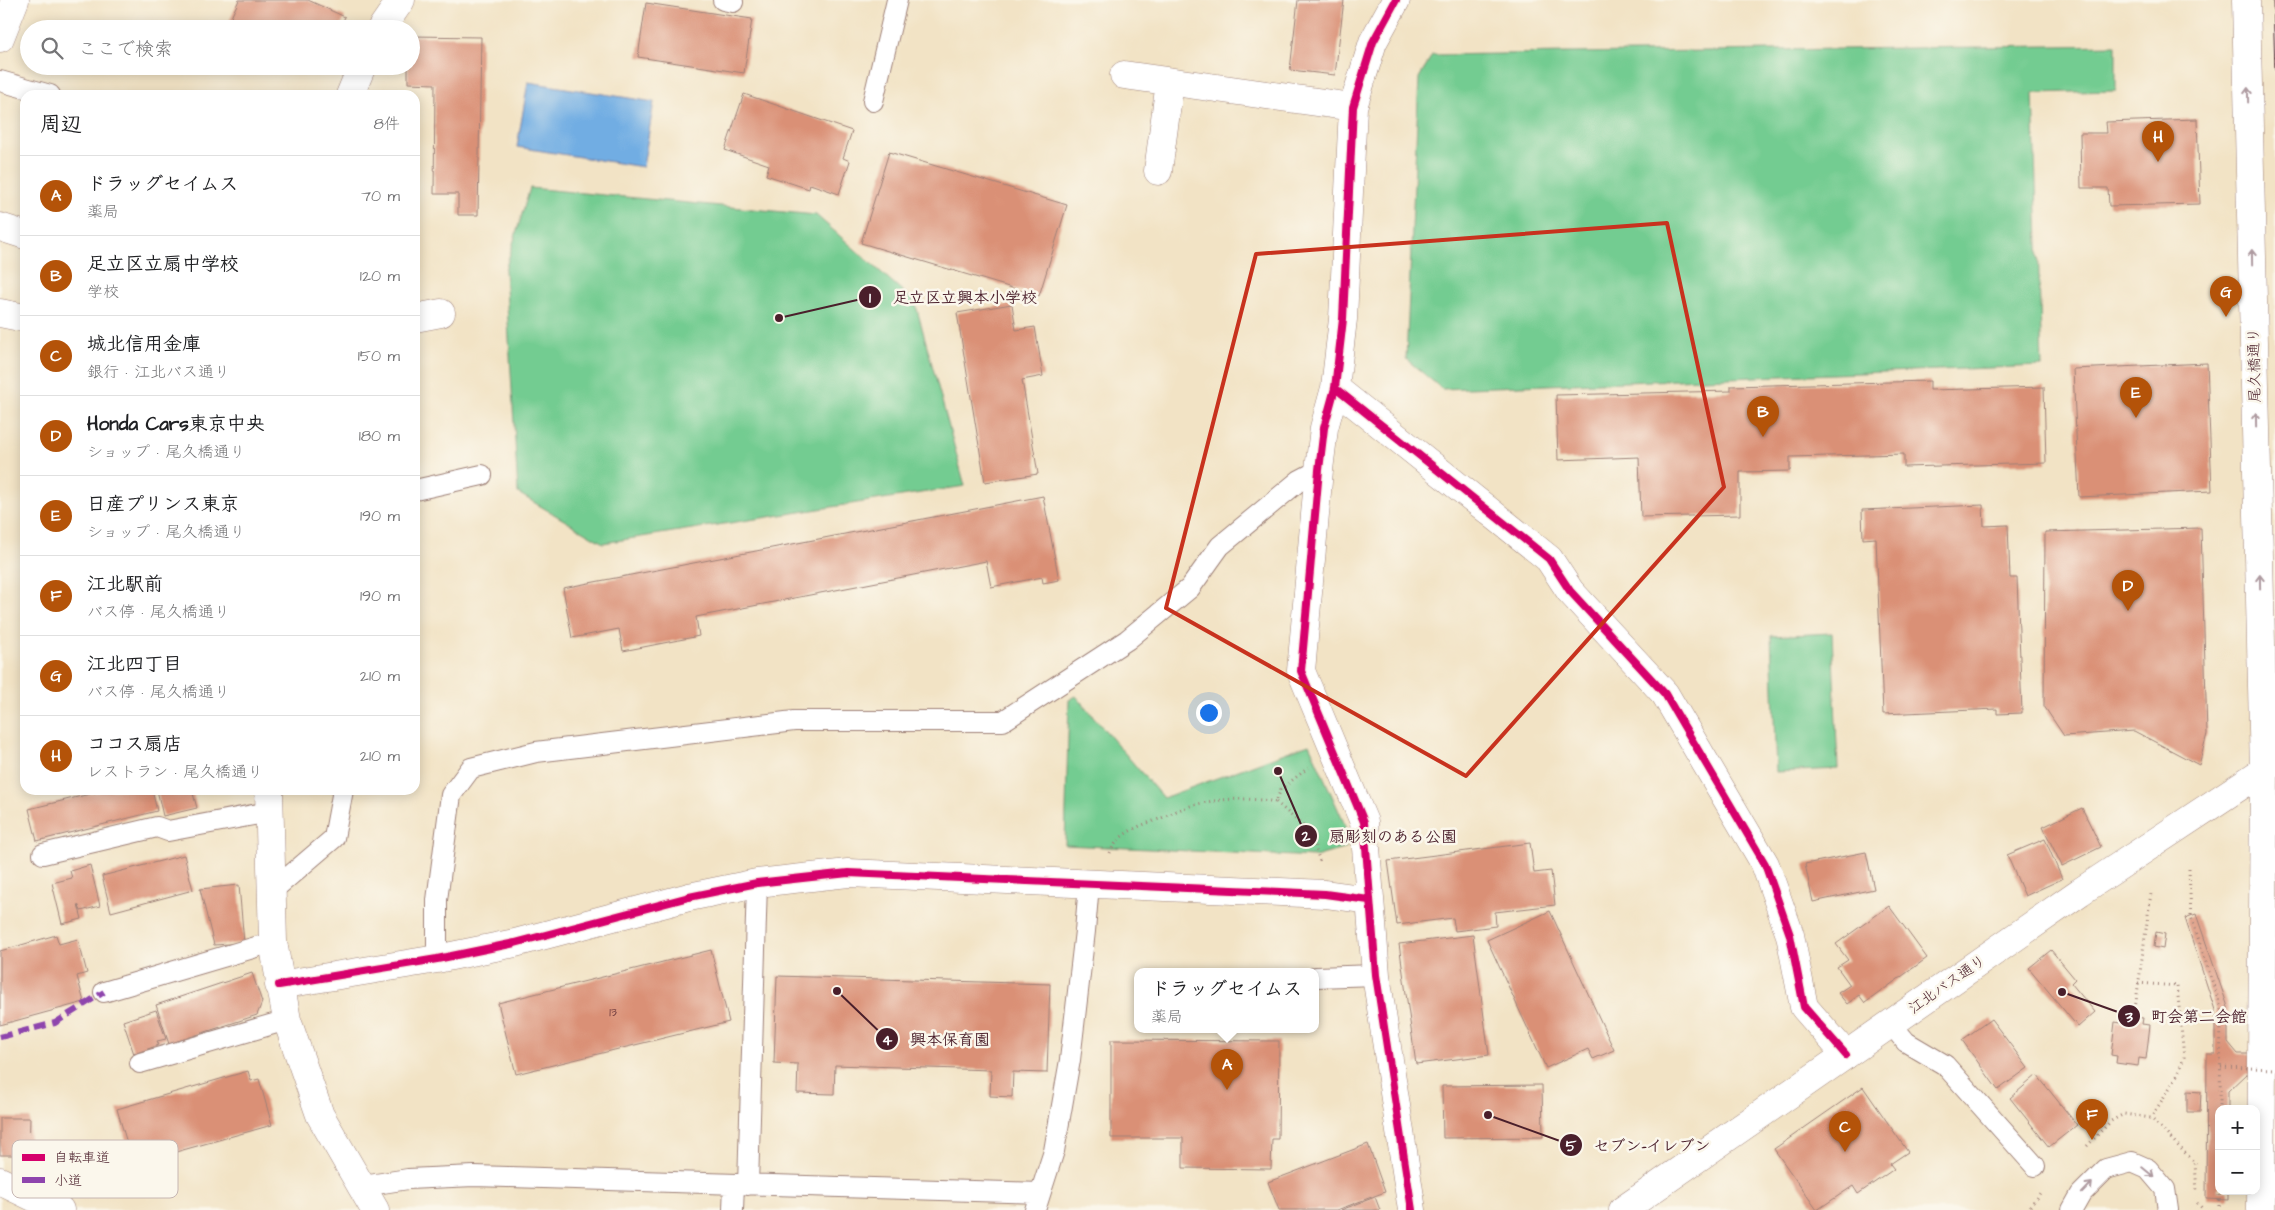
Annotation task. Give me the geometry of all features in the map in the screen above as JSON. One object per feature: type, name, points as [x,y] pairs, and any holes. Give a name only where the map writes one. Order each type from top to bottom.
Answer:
[{"type":"street","points":[[0,38],[15,0]]},
{"type":"street","points":[[387,20],[401,0]]},
{"type":"street","points":[[1396,0],[1380,12],[1353,107],[1342,319],[1335,388],[1324,428],[1319,470],[1301,671],[1364,822],[1376,975],[1412,1210]]},
{"type":"street","name":"尾久橋通り","points":[[2246,0],[2270,767],[2261,1210]]},
{"type":"street","points":[[352,90],[358,75]]},
{"type":"street","points":[[1124,75],[1353,107]]},
{"type":"street","points":[[1158,171],[1170,82]]},
{"type":"street","points":[[0,227],[20,233]]},
{"type":"street","points":[[0,313],[20,317]]},
{"type":"street","points":[[1335,388],[1549,559],[1570,590],[1665,694],[1765,864],[1790,935],[1804,1007],[1846,1055]]},
{"type":"street","name":"江北バス通り","points":[[1623,1210],[2080,892],[2270,767]]},
{"type":"street","points":[[269,801],[273,942],[279,985],[287,1020],[320,1115],[376,1210]]},
{"type":"street","points":[[279,985],[437,959],[515,943],[689,897],[757,884],[848,873],[1325,894],[1369,900]]},
{"type":"street","points":[[0,1181],[12,1187]]},
{"type":"street","points":[[35,1198],[60,1210]]},
{"type":"lane","points":[[873,100],[897,0]]},
{"type":"lane","points":[[0,81],[32,90]]},
{"type":"lane","points":[[437,959],[437,900],[451,795],[471,768],[536,752],[794,721],[1003,721],[1127,640],[1190,588],[1220,546],[1300,480],[1319,470]]},
{"type":"lane","points":[[420,489],[482,475]]},
{"type":"lane","points":[[272,890],[334,838],[342,795]]},
{"type":"lane","points":[[43,854],[157,827],[168,831],[269,801]]},
{"type":"lane","points":[[733,1210],[741,1184],[757,884]]},
{"type":"lane","points":[[363,1186],[408,1179],[474,1176],[741,1184],[1037,1202],[1054,1151],[1070,1060],[1086,931],[1088,884]]},
{"type":"lane","points":[[104,992],[273,942]]},
{"type":"lane","points":[[1319,977],[1376,975]]},
{"type":"lane","points":[[140,1064],[287,1020]]},
{"type":"lane","points":[[1891,1024],[1906,1042],[1944,1065],[2035,1166]]},
{"type":"lane","points":[[2072,1210],[2081,1194],[2106,1169],[2132,1162],[2148,1169],[2165,1189],[2168,1210]]},
{"type":"path","points":[[1276,802],[1281,789],[1300,772],[1313,765]]},
{"type":"path","points":[[1110,862],[1110,853],[1116,842],[1132,829],[1185,807],[1228,799],[1254,798],[1276,802],[1310,832],[1322,866]]},
{"type":"path","points":[[2189,869],[2191,916],[2221,1008],[2220,1105]]},
{"type":"path","points":[[2134,1009],[2151,893]]},
{"type":"path","points":[[2138,983],[2177,986],[2184,1057],[2177,1076],[2151,1118]]},
{"type":"path","points":[[2216,1064],[2221,1067],[2275,1069]]},
{"type":"path","points":[[2219,1195],[2219,1210]]},
{"type":"highlighted area","points":[[1667,223],[1724,487],[1466,776],[1166,608],[1256,254]]},
{"type":"green space","points":[[2116,45],[2116,91],[2033,93],[2042,366],[1442,389],[1406,359],[1419,78],[1432,55]]},
{"type":"green space","points":[[530,188],[816,215],[915,302],[965,486],[603,543],[518,493],[505,270]]},
{"type":"green space","points":[[1832,633],[1838,769],[1776,772],[1771,636]]},
{"type":"green space","points":[[1076,696],[1163,798],[1309,744],[1345,825],[1346,848],[1315,857],[1065,845],[1069,700]]},
{"type":"water","points":[[528,82],[654,102],[643,167],[517,147]]},
{"type":"building","points":[[239,0],[308,0],[345,17],[344,20],[230,20]]},
{"type":"building","points":[[1298,0],[1344,0],[1335,75],[1290,70]]},
{"type":"building","points":[[646,3],[752,19],[744,73],[638,57]]},
{"type":"building","points":[[420,36],[481,37],[478,215],[458,215],[458,194],[434,194],[435,84],[408,83],[408,75],[420,75]]},
{"type":"building","points":[[744,94],[852,131],[843,158],[850,161],[839,194],[810,184],[809,189],[766,175],[769,165],[725,150]]},
{"type":"building","points":[[2197,119],[2200,204],[2109,206],[2108,188],[2081,188],[2080,133],[2107,133],[2106,122]]},
{"type":"building","points":[[889,152],[1067,205],[1039,296],[861,243]]},
{"type":"building","points":[[1012,304],[1016,330],[1035,327],[1043,376],[1022,380],[1038,474],[985,482],[957,313]]},
{"type":"building","points":[[2207,363],[2212,491],[2079,497],[2073,369]]},
{"type":"building","points":[[1930,381],[1930,390],[2044,387],[2046,463],[1904,467],[1904,454],[1790,457],[1790,471],[1740,472],[1740,515],[1641,517],[1639,457],[1558,460],[1556,395],[1731,391],[1731,386]]},
{"type":"building","points":[[1043,496],[1059,580],[1043,583],[1042,577],[991,587],[986,561],[696,617],[699,636],[623,651],[619,629],[572,638],[563,588]]},
{"type":"building","points":[[1983,505],[1984,526],[2008,525],[2010,578],[2017,578],[2022,713],[1997,714],[1997,709],[1883,714],[1876,538],[1863,539],[1862,510]]},
{"type":"building","points":[[2201,528],[2207,734],[2199,765],[2134,731],[2064,736],[2044,706],[2045,532]]},
{"type":"building","points":[[86,795],[153,795],[157,811],[37,841],[29,809]]},
{"type":"building","points":[[158,795],[193,795],[197,808],[163,816]]},
{"type":"building","points":[[2082,808],[2101,847],[2062,866],[2043,827]]},
{"type":"building","points":[[2045,839],[2062,879],[2025,896],[2007,855]]},
{"type":"building","points":[[1530,843],[1534,873],[1551,871],[1555,905],[1495,912],[1496,926],[1455,931],[1453,918],[1397,925],[1388,861]]},
{"type":"building","points":[[1866,852],[1874,889],[1813,902],[1805,864]]},
{"type":"building","points":[[184,855],[193,890],[111,912],[102,876]]},
{"type":"building","points":[[90,865],[100,906],[81,911],[78,904],[82,919],[62,924],[52,883],[72,878],[70,871]]},
{"type":"building","points":[[239,885],[244,943],[214,945],[200,889]]},
{"type":"building","points":[[1889,906],[1927,958],[1865,1003],[1859,995],[1847,1004],[1838,993],[1850,985],[1837,967],[1848,960],[1836,944]]},
{"type":"building","points":[[1550,911],[1614,1050],[1593,1059],[1588,1049],[1546,1068],[1487,940]]},
{"type":"building","points":[[2196,914],[2228,1007],[2228,1042],[2238,1054],[2265,1054],[2265,1075],[2246,1074],[2228,1091],[2228,1105],[2215,1105],[2215,1195],[2228,1195],[2228,1200],[2206,1199],[2207,1054],[2215,1054],[2215,1010],[2185,918]]},
{"type":"building","points":[[2156,932],[2165,934],[2163,949],[2154,947]]},
{"type":"building","points":[[56,935],[59,944],[78,939],[87,973],[77,976],[84,1002],[0,1025],[0,951]]},
{"type":"building","points":[[1473,935],[1489,1055],[1416,1064],[1399,944]]},
{"type":"building","points":[[711,950],[729,1022],[516,1074],[498,1003]]},
{"type":"building","points":[[2051,950],[2075,979],[2071,983],[2095,1012],[2078,1027],[2029,968]]},
{"type":"building","points":[[252,973],[262,1002],[257,1015],[169,1044],[156,1005]]},
{"type":"building","points":[[777,976],[1050,984],[1047,1073],[1013,1072],[1012,1097],[990,1096],[991,1070],[835,1065],[834,1094],[797,1093],[798,1064],[774,1063]]},
{"type":"building","points":[[156,1010],[166,1039],[157,1041],[159,1045],[134,1054],[123,1021]]},
{"type":"building","points":[[2122,1016],[2143,1018],[2142,1024],[2150,1025],[2146,1059],[2139,1058],[2138,1066],[2116,1063],[2117,1056],[2111,1055],[2115,1022],[2121,1023]]},
{"type":"building","points":[[1991,1019],[2028,1068],[1998,1090],[1962,1040]]},
{"type":"building","points":[[1111,1040],[1279,1041],[1278,1139],[1272,1139],[1271,1169],[1183,1168],[1183,1138],[1111,1138]]},
{"type":"building","points":[[248,1071],[251,1081],[259,1079],[272,1125],[178,1151],[178,1140],[126,1140],[117,1109]]},
{"type":"building","points":[[2037,1075],[2077,1125],[2049,1147],[2010,1098]]},
{"type":"building","points":[[1542,1085],[1543,1137],[1443,1138],[1442,1086]]},
{"type":"building","points":[[1863,1087],[1908,1152],[1890,1164],[1894,1169],[1858,1194],[1853,1186],[1817,1210],[1774,1149]]},
{"type":"building","points":[[2187,1091],[2201,1092],[2200,1112],[2187,1112]]},
{"type":"building","points":[[0,1118],[30,1118],[29,1140],[12,1140],[12,1155],[0,1155]]},
{"type":"building","points":[[1368,1144],[1385,1192],[1337,1210],[1279,1210],[1268,1182]]},
{"type":"building","points":[[1375,1197],[1380,1210],[1341,1210]]},
{"type":"tram line","points":[[2273,0],[2275,70]]},
{"type":"marked path","points":[[0,1037],[55,1023],[104,992]]},
{"type":"cycle path","points":[[1396,0],[1373,42],[1353,107],[1343,319],[1335,388],[1324,428],[1301,671],[1364,822],[1376,975],[1412,1210]]},
{"type":"cycle path","points":[[1335,388],[1549,559],[1570,591],[1665,694],[1765,864],[1790,935],[1804,1007],[1846,1055]]},
{"type":"cycle path","points":[[279,985],[437,959],[515,943],[689,897],[757,883],[848,873],[1325,894],[1369,900]]},
{"type":"place","name":"ココス扇店","points":[[2158,162]]},
{"type":"place","name":"江北四丁目","points":[[2226,317]]},
{"type":"place","name":"足立区立興本小学校","points":[[779,318]]},
{"type":"place","name":"日産プリンス東京","points":[[2136,418]]},
{"type":"place","name":"足立区立扇中学校","points":[[1763,437]]},
{"type":"place","name":"Honda Cars東京中央","points":[[2128,611]]},
{"type":"place","name":"扇彫刻のある公園","points":[[1278,771]]},
{"type":"place","name":"興本保育園","points":[[837,991]]},
{"type":"place","name":"町会第二会館","points":[[2062,992]]},
{"type":"place","name":"ドラッグセイムス","points":[[1227,1090]]},
{"type":"place","name":"セブン-イレブン","points":[[1488,1115]]},
{"type":"place","name":"江北駅前","points":[[2092,1140]]},
{"type":"place","name":"城北信用金庫","points":[[1845,1152]]}]
